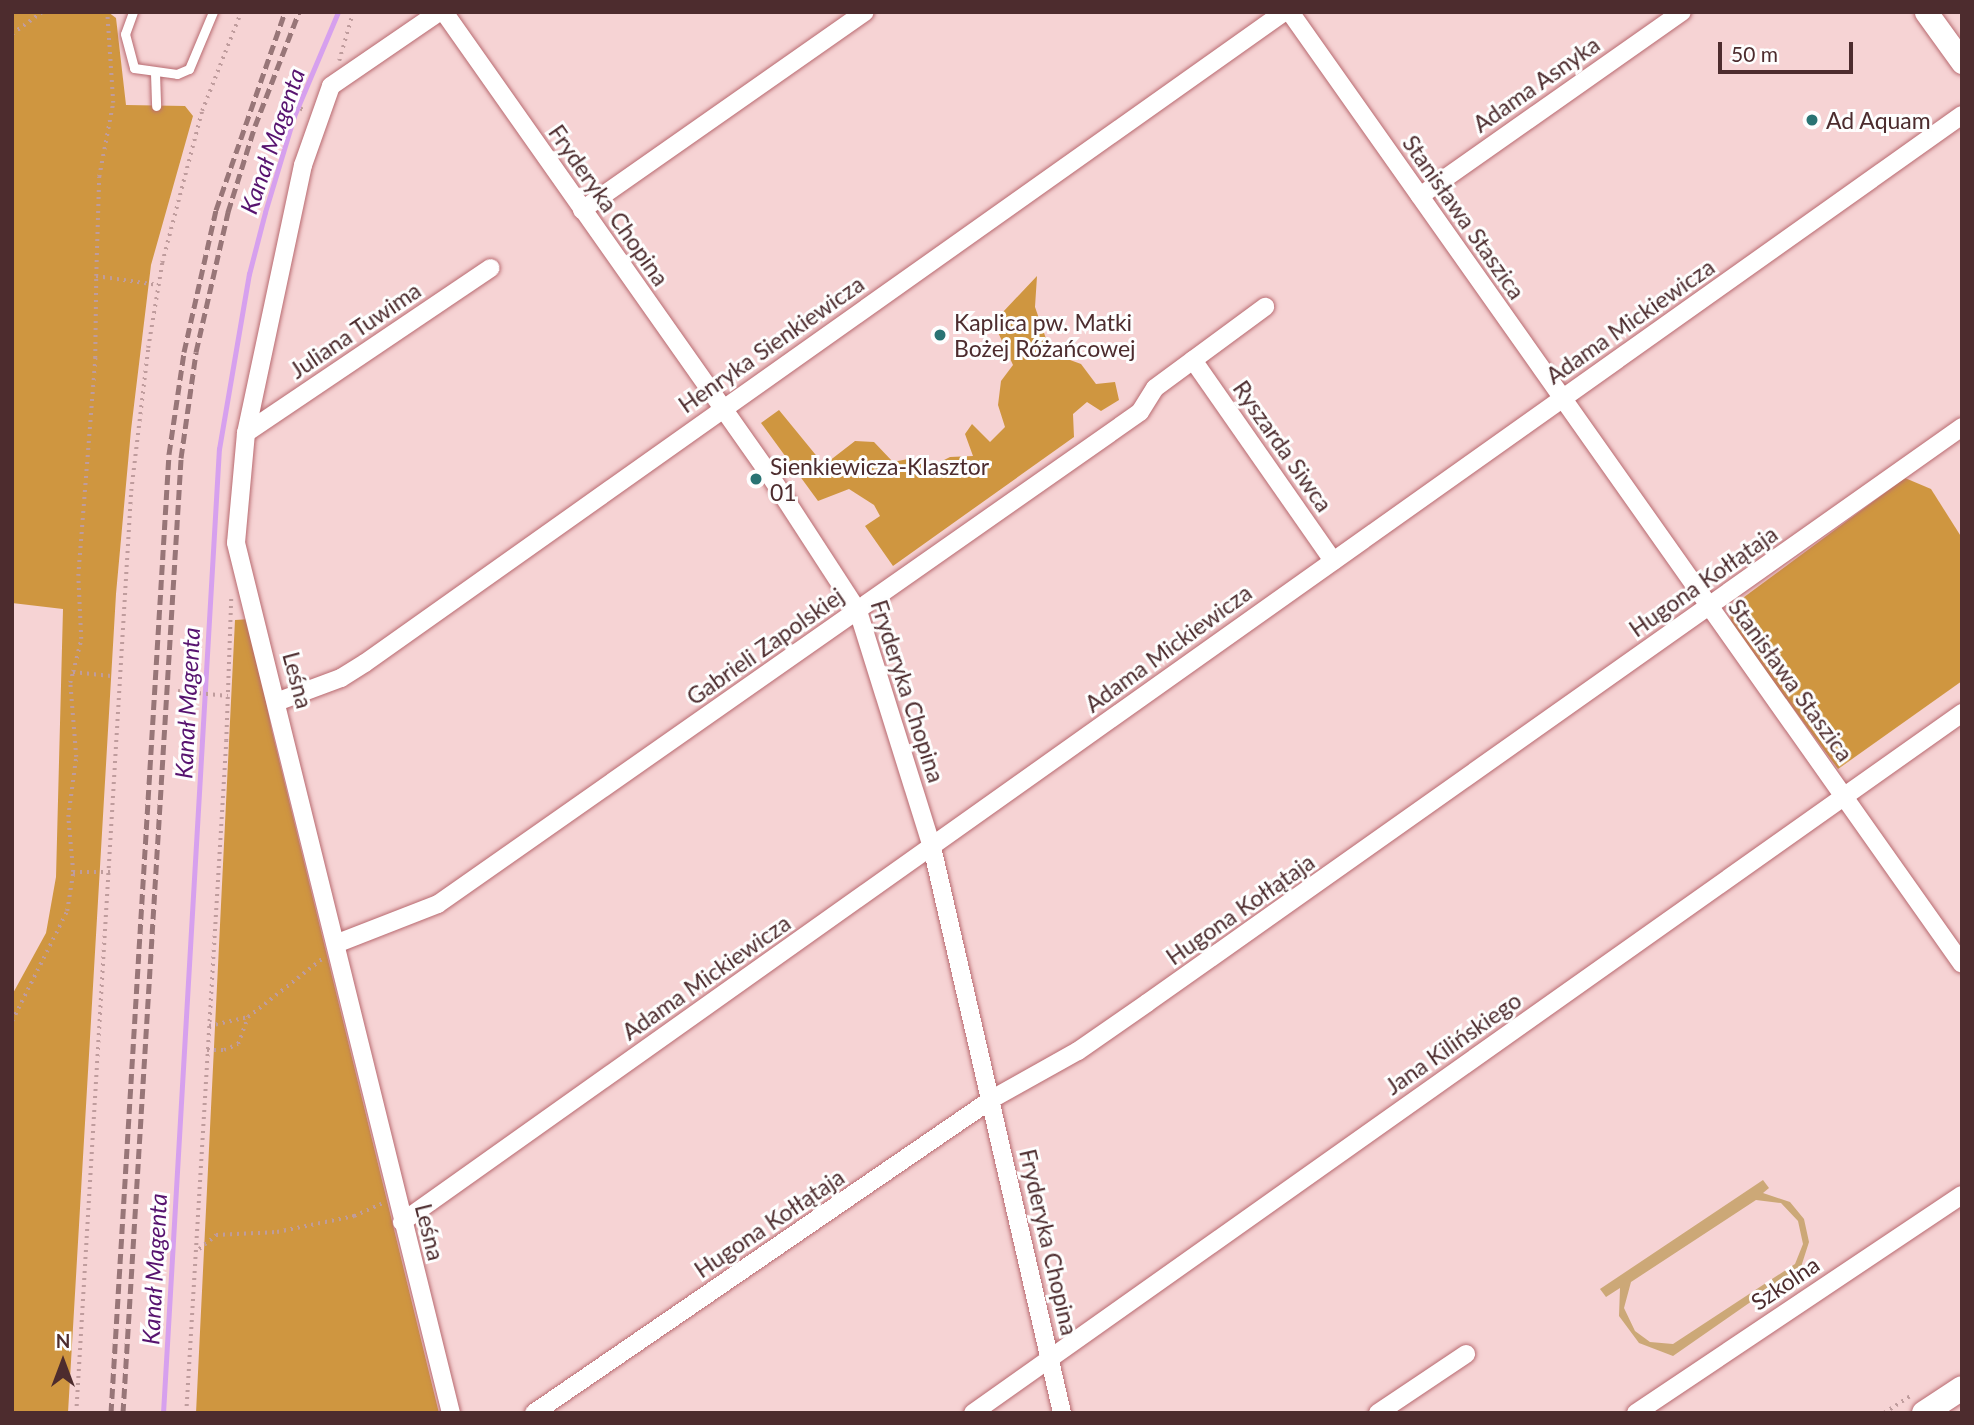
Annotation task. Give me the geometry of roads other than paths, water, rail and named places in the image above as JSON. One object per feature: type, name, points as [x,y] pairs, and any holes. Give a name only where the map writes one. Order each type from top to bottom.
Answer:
[{"type":"main road","points":[[1924,1413],[1962,1388]]},
{"type":"street","name":"Leśna","points":[[441,12],[331,86],[303,164],[246,433],[236,542],[279,701],[402,1222],[451,1413]]},
{"type":"street","name":"Fryderyka Chopina","points":[[441,12],[721,408],[858,611],[932,847],[1062,1413]]},
{"type":"street","points":[[582,210],[865,12]]},
{"type":"street","name":"Henryka Sienkiewicza","points":[[279,701],[365,663],[721,408],[1284,12]]},
{"type":"street","name":"Stanisława Staszica","points":[[1290,12],[1561,401],[1962,964]]},
{"type":"street","name":"Adama Asnyka","points":[[1420,196],[1682,12]]},
{"type":"street","points":[[1926,12],[1962,62]]},
{"type":"street","name":"Adama Mickiewicza","points":[[402,1222],[1962,115]]},
{"type":"street","name":"Juliana Tuwima","points":[[246,433],[491,268]]},
{"type":"street","name":"Gabrieli Zapolskiej","points":[[338,943],[394,925],[438,904],[1140,412],[1155,388],[1265,307]]},
{"type":"street","name":"Ryszarda Siwca","points":[[1193,360],[1333,561]]},
{"type":"street","name":"Hugona Kołłątaja","points":[[534,1413],[992,1099],[1078,1051],[1962,427]]},
{"type":"street","name":"Jana Kilińskiego","points":[[973,1413],[1962,713]]},
{"type":"street","name":"Szkolna","points":[[1636,1413],[1962,1195]]},
{"type":"street","points":[[1378,1413],[1466,1354]]},
{"type":"lane","points":[[133,12],[125,34],[127,54],[134,68],[177,74],[189,69],[213,12]]},
{"type":"lane","points":[[155,73],[156,106]]},
{"type":"waterway","name":"Kanał Magenta","points":[[163,1413],[219,449],[249,274],[265,212],[294,116],[338,12]]},
{"type":"railway","points":[[111,1413],[169,454],[184,352],[216,210],[285,12]]},
{"type":"railway","points":[[123,1413],[181,458],[196,352],[228,212],[255,126],[299,12]]},
{"type":"place","name":"Ad Aquam","points":[[1812,120]]},
{"type":"place","name":"Kaplica pw. Matki Bożej Różańcowej","points":[[940,335]]},
{"type":"place","name":"Sienkiewicza-Klasztor 01","points":[[756,479]]}]
